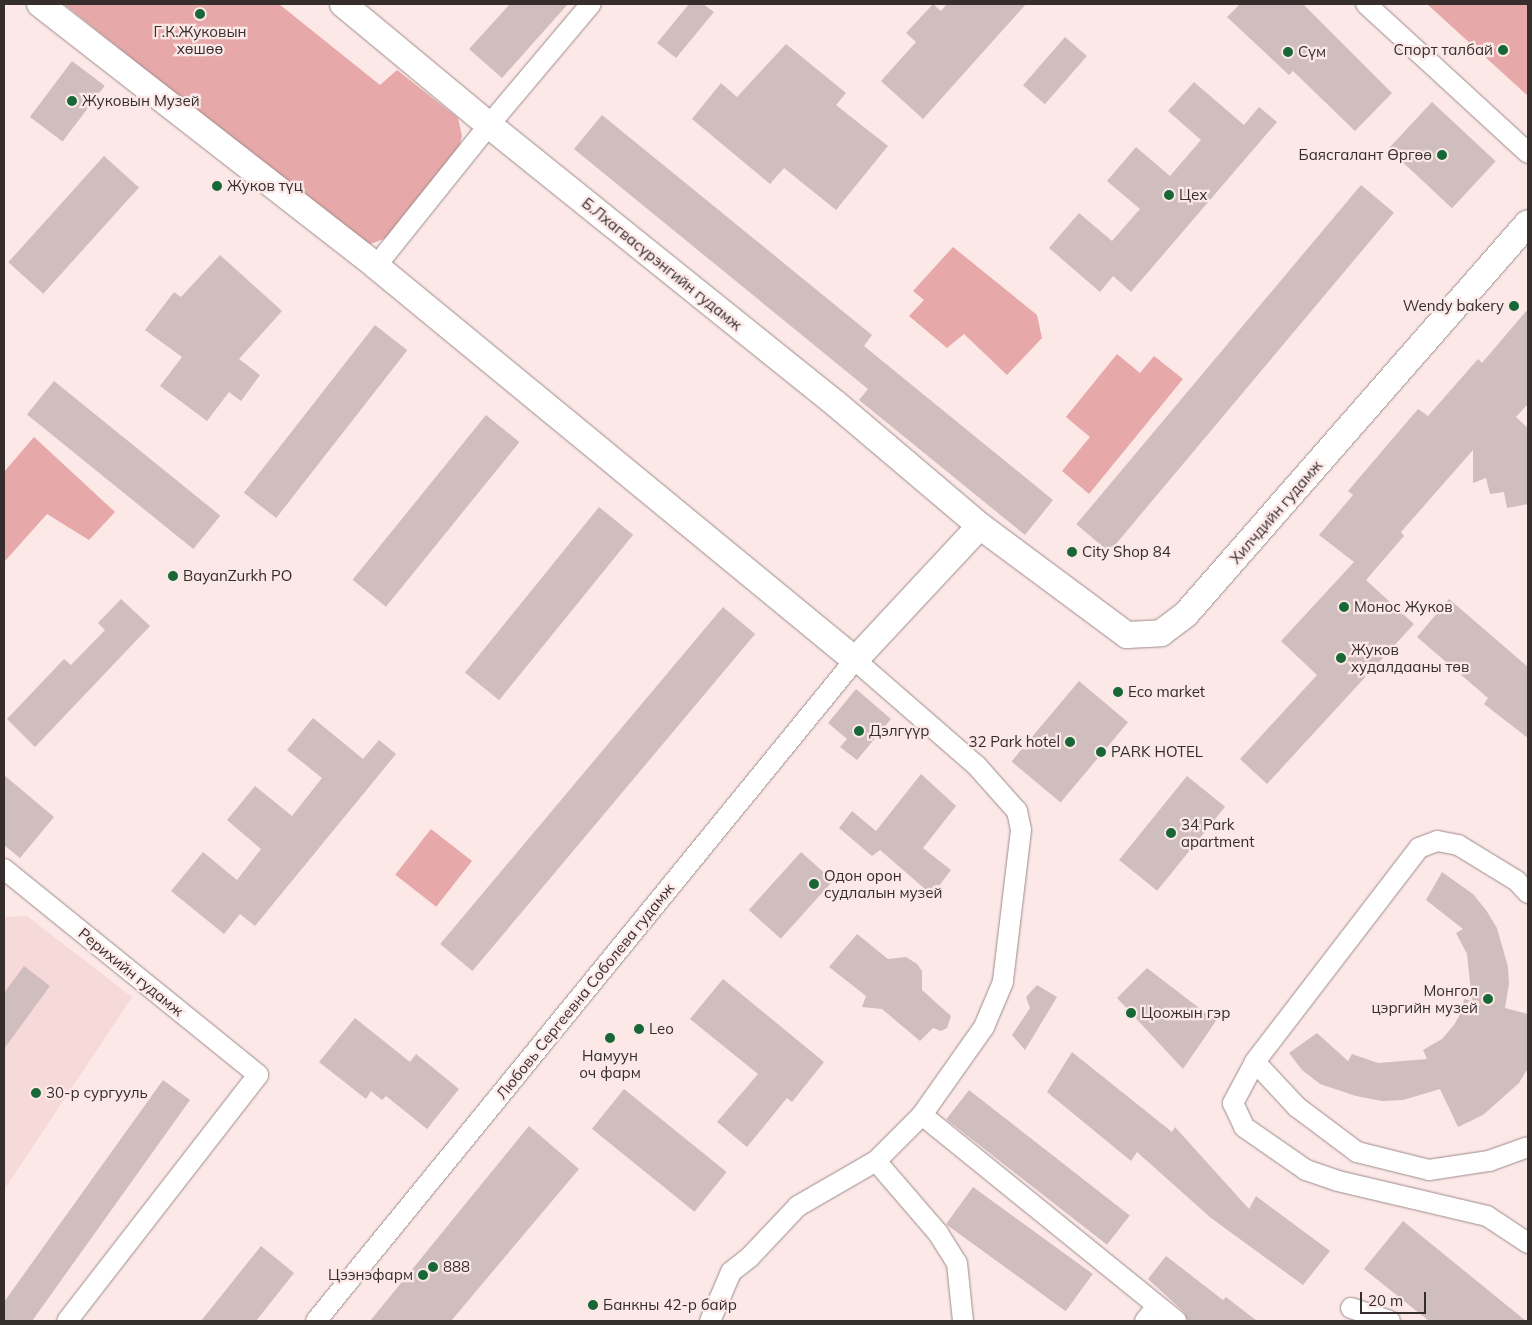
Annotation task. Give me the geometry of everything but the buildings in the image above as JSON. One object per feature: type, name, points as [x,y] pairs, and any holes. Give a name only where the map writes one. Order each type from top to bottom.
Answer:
[{"type":"street","points":[[40,4],[376,266],[855,660],[976,765],[1017,811],[1021,830],[1003,982],[996,1004],[979,1035],[922,1115],[876,1161],[798,1206],[750,1257],[731,1272],[710,1321]]},
{"type":"street","name":"Б.Лхагвасүрэнгийн гудамж","points":[[344,4],[489,125],[835,402],[980,526]]},
{"type":"street","points":[[376,266],[489,125],[592,4]]},
{"type":"street","points":[[1366,4],[1528,153]]},
{"type":"street","name":"Хилчдийн гудамж","points":[[980,526],[1127,636],[1161,633],[1186,614],[1528,223]]},
{"type":"street","points":[[855,660],[980,526]]},
{"type":"street","name":"Любовь Сергеевна Соболева гудамж","points":[[316,1321],[855,660]]},
{"type":"street","points":[[1528,893],[1517,881],[1458,844],[1437,842],[1420,848],[1255,1062],[1238,1088],[1233,1103],[1244,1127],[1306,1170],[1338,1182],[1487,1216],[1528,1242]]},
{"type":"street","name":"Рерихийн гудамж","points":[[4,869],[258,1075],[67,1321]]},
{"type":"street","points":[[1255,1062],[1297,1107],[1357,1152],[1429,1170],[1488,1161],[1528,1147]]},
{"type":"street","points":[[922,1115],[1151,1314],[1176,1321]]},
{"type":"street","points":[[876,1161],[938,1233],[957,1262],[963,1321]]},
{"type":"street","points":[[1352,1308],[1390,1321]]},
{"type":"shaded area","points":[[64,4],[279,4],[380,85],[397,70],[458,118],[462,136],[459,148],[386,238],[368,245],[359,242]]},
{"type":"shaded area","name":"Спорт талбай","points":[[1427,4],[1528,4],[1528,96]]},
{"type":"shaded area","points":[[953,247],[1037,315],[1042,338],[1007,375],[964,334],[947,348],[909,316],[924,300],[913,291]]},
{"type":"shaded area","points":[[1117,354],[1140,373],[1154,356],[1183,379],[1089,494],[1062,471],[1090,437],[1066,417]]},
{"type":"shaded area","points":[[34,437],[115,512],[89,540],[47,514],[4,562],[4,472]]},
{"type":"shaded area","points":[[431,829],[472,861],[436,907],[395,875]]},
{"type":"shaded area","name":"30-р сургууль","points":[[27,916],[132,997],[4,1190],[4,917]]},
{"type":"place","name":"Г.К.Жуковын хөшөө","points":[[200,14]]},
{"type":"place","name":"Спорт талбай","points":[[1503,50]]},
{"type":"place","name":"Сүм","points":[[1288,52]]},
{"type":"place","name":"Жуковын Музей","points":[[72,101]]},
{"type":"place","name":"Баясгалант Өргөө","points":[[1442,155]]},
{"type":"place","name":"Жуков түц","points":[[217,186]]},
{"type":"place","name":"Цех","points":[[1169,195]]},
{"type":"place","name":"Wendy bakery","points":[[1514,306]]},
{"type":"place","name":"City Shop 84","points":[[1072,552]]},
{"type":"place","name":"BayanZurkh PO","points":[[173,576]]},
{"type":"place","name":"Монос Жуков","points":[[1344,607]]},
{"type":"place","name":"Жуков худалдааны төв","points":[[1341,658]]},
{"type":"place","name":"Eco market","points":[[1118,692]]},
{"type":"place","name":"Дэлгүүр","points":[[859,731]]},
{"type":"place","name":"32 Park hotel","points":[[1070,742]]},
{"type":"place","name":"PARK HOTEL","points":[[1101,752]]},
{"type":"place","name":"34 Park apartment","points":[[1171,833]]},
{"type":"place","name":"Одон орон судлалын музей","points":[[814,884]]},
{"type":"place","name":"Монгол цэргийн музей","points":[[1488,999]]},
{"type":"place","name":"Цоожын гэр","points":[[1131,1013]]},
{"type":"place","name":"Leo","points":[[639,1029]]},
{"type":"place","name":"Намуун оч фарм","points":[[610,1038]]},
{"type":"place","name":"30-р сургууль","points":[[36,1093]]},
{"type":"place","name":"888","points":[[433,1267]]},
{"type":"place","name":"Цээнэфарм","points":[[423,1275]]},
{"type":"place","name":"Банкны 42-р байр","points":[[593,1305]]}]
